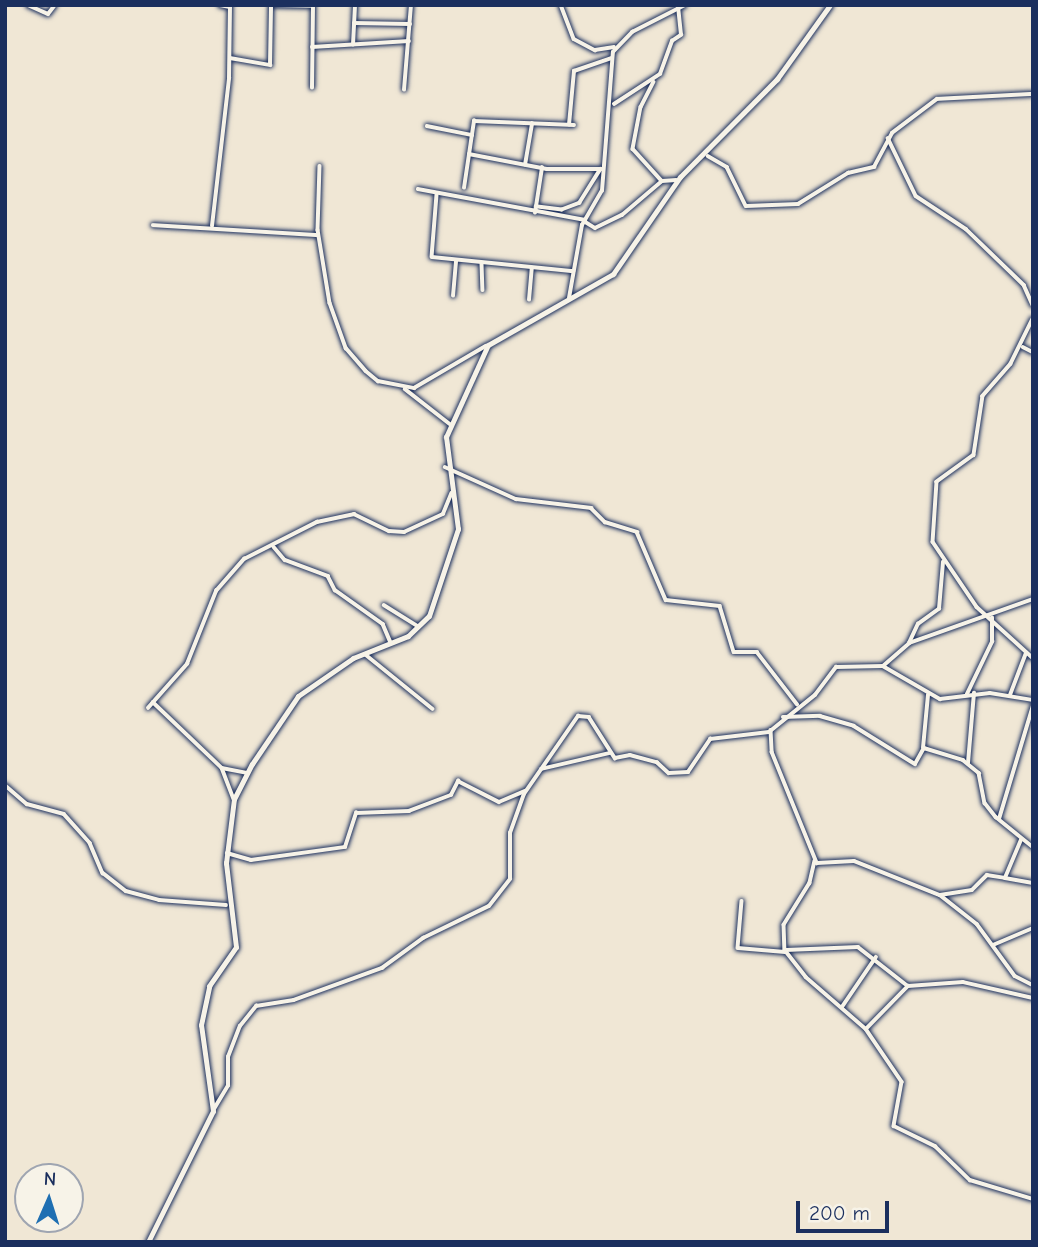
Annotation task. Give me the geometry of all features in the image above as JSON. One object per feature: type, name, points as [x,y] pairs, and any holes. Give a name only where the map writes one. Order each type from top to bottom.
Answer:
[{"type":"street","points":[[28,5],[48,14],[55,5]]},
{"type":"street","points":[[212,226],[230,58],[230,6],[220,5]]},
{"type":"street","points":[[230,58],[271,65],[273,5],[313,6],[312,88]]},
{"type":"street","points":[[354,45],[355,5]]},
{"type":"street","points":[[404,90],[411,5]]},
{"type":"street","points":[[561,5],[574,39],[595,50],[615,46],[685,5]]},
{"type":"street","points":[[404,389],[426,385],[488,345],[613,274],[678,179],[708,156],[784,71],[830,5]]},
{"type":"street","points":[[662,181],[633,146],[640,107],[681,36],[678,8]]},
{"type":"street","points":[[354,23],[410,24]]},
{"type":"street","points":[[312,47],[409,41]]},
{"type":"street","points":[[569,298],[584,220],[603,191],[614,104],[611,58],[615,46]]},
{"type":"street","points":[[464,188],[475,120],[571,125],[574,71],[611,58]]},
{"type":"street","points":[[614,104],[654,82]]},
{"type":"street","points":[[708,156],[725,165],[746,206],[797,204],[848,173],[871,169],[888,138],[937,99],[1033,94]]},
{"type":"street","points":[[525,165],[532,124]]},
{"type":"street","points":[[427,126],[472,135]]},
{"type":"street","points":[[888,138],[916,196],[965,229],[1024,285],[1033,305]]},
{"type":"street","points":[[469,154],[542,168],[601,169],[580,203],[562,209],[536,207]]},
{"type":"street","points":[[320,166],[318,235],[330,303],[346,348],[373,377],[404,389],[450,424]]},
{"type":"street","points":[[535,213],[542,168]]},
{"type":"street","points":[[418,189],[437,195],[584,220],[595,228],[622,215],[662,181],[678,179]]},
{"type":"street","points":[[437,195],[431,254],[456,261],[573,271]]},
{"type":"street","points":[[153,225],[212,226],[318,235]]},
{"type":"street","points":[[453,296],[456,261]]},
{"type":"street","points":[[482,264],[483,290]]},
{"type":"street","points":[[529,300],[532,268]]},
{"type":"street","points":[[1033,319],[1022,349],[984,396],[974,455],[936,486],[933,542],[943,562],[986,614],[1033,658]]},
{"type":"street","points":[[1030,325],[1033,335]]},
{"type":"street","points":[[212,1111],[201,1025],[209,986],[236,947],[226,905],[227,853],[234,800],[247,773],[296,697],[364,653],[391,643],[420,627],[457,535],[452,494],[445,467],[450,424],[488,345]]},
{"type":"street","points":[[1022,349],[1033,352]]},
{"type":"street","points":[[445,467],[516,499],[591,508],[606,522],[637,532],[666,600],[720,606],[734,652],[757,652],[805,715]]},
{"type":"street","points":[[148,708],[199,644],[216,591],[230,573],[317,522],[354,514],[404,531],[443,514],[452,494]]},
{"type":"street","points":[[274,547],[285,560],[328,576],[335,590],[383,624],[391,643]]},
{"type":"street","points":[[909,643],[918,624],[939,609],[943,562]]},
{"type":"street","points":[[883,666],[909,643],[1033,599]]},
{"type":"street","points":[[384,605],[420,627]]},
{"type":"street","points":[[967,694],[992,642],[992,618]]},
{"type":"street","points":[[364,653],[433,709]]},
{"type":"street","points":[[1010,695],[1026,653]]},
{"type":"street","points":[[541,769],[610,753],[654,760],[665,772],[679,774],[697,765],[710,739],[766,733],[771,730],[836,667],[883,666],[928,695],[1010,695],[1033,703],[999,819]]},
{"type":"street","points":[[974,693],[968,764],[999,819],[1021,840],[1033,847]]},
{"type":"street","points":[[783,717],[805,715],[854,726],[915,764],[923,748],[928,695]]},
{"type":"street","points":[[152,702],[222,768],[234,800]]},
{"type":"street","points":[[148,1242],[212,1111],[228,1086],[228,1057],[240,1026],[256,1006],[294,1000],[382,968],[419,940],[487,909],[510,878],[510,833],[526,790],[582,714],[610,753]]},
{"type":"street","points":[[771,730],[771,739],[815,861],[810,883],[784,925],[786,952],[866,1029],[903,1085],[893,1114],[898,1132],[935,1146],[972,1181],[1033,1199]]},
{"type":"street","points":[[766,733],[771,739]]},
{"type":"street","points":[[923,748],[968,764]]},
{"type":"street","points":[[222,768],[247,773]]},
{"type":"street","points":[[227,853],[251,860],[345,847],[356,813],[409,811],[451,795],[458,781],[499,802],[526,790]]},
{"type":"street","points":[[5,785],[27,804],[64,814],[90,843],[103,873],[126,891],[159,901],[226,905]]},
{"type":"street","points":[[1005,878],[1021,840]]},
{"type":"street","points":[[815,861],[855,861],[940,895],[961,907],[993,945],[1012,974],[1033,985]]},
{"type":"street","points":[[940,895],[972,890],[987,875],[1033,883]]},
{"type":"street","points":[[742,901],[739,948],[786,952],[852,946],[876,957],[908,986]]},
{"type":"street","points":[[993,945],[1033,928]]},
{"type":"street","points":[[842,1007],[876,957]]},
{"type":"street","points":[[866,1029],[908,986],[963,982],[1033,998]]}]
